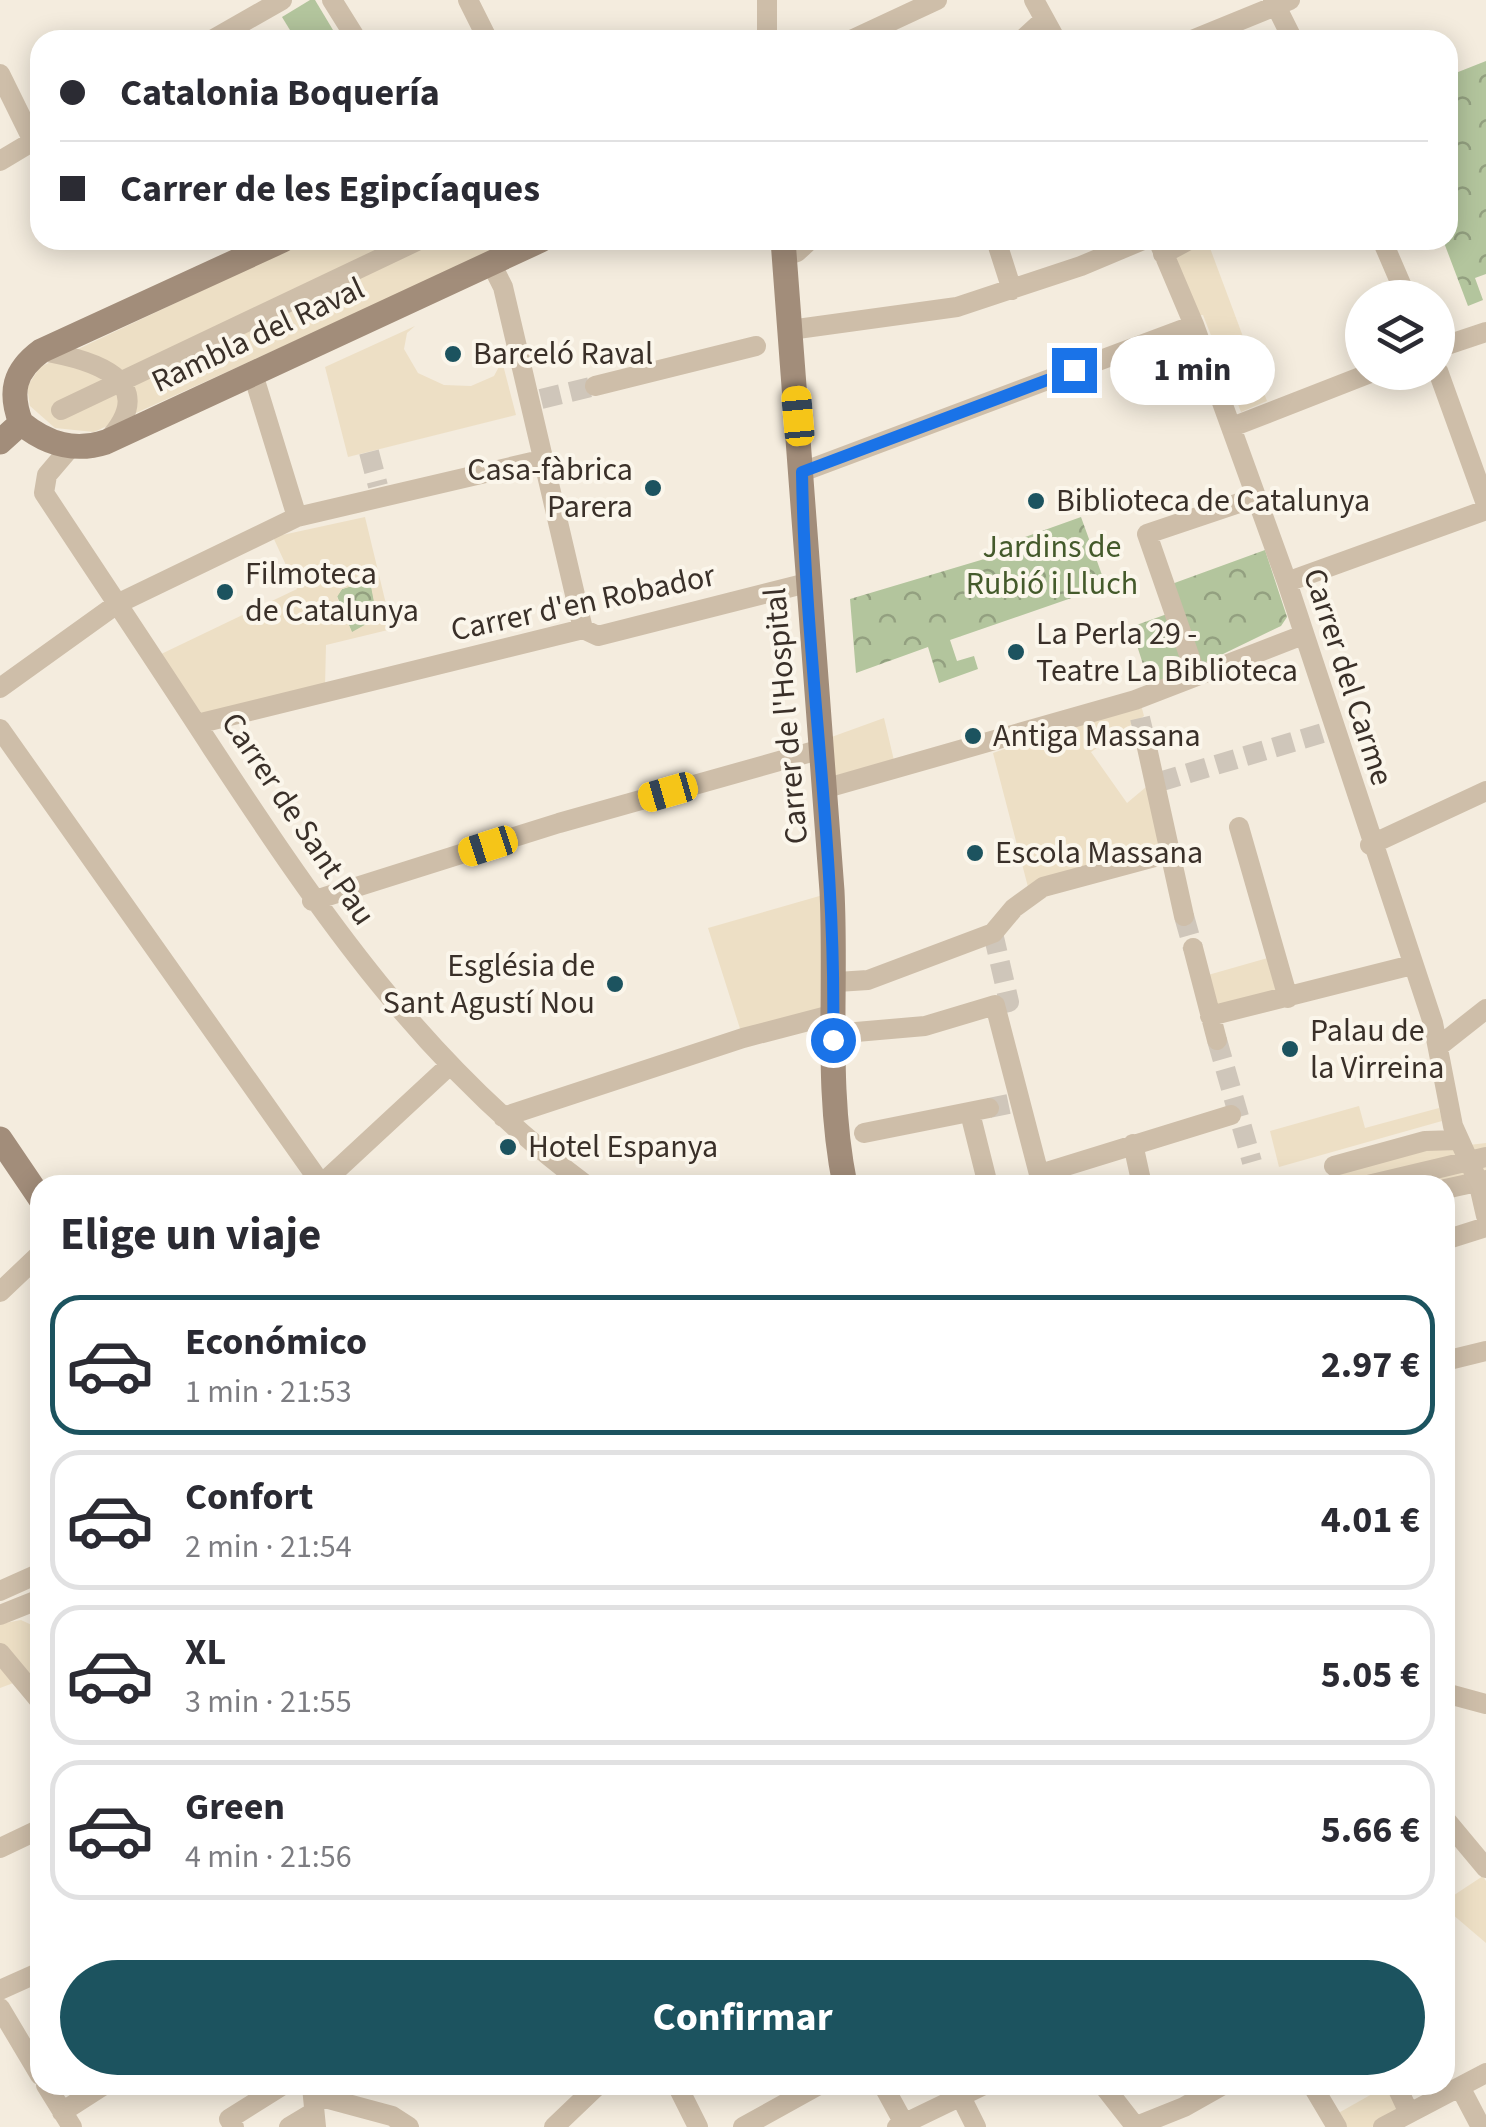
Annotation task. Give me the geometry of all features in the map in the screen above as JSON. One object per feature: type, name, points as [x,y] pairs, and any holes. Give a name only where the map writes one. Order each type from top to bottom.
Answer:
[{"type":"street","points":[[233,30],[282,0]]},
{"type":"street","points":[[332,0],[351,30]]},
{"type":"street","points":[[468,0],[483,30]]},
{"type":"street","points":[[767,0],[767,30]]},
{"type":"street","points":[[872,30],[937,0]]},
{"type":"street","points":[[1030,30],[1047,10],[1034,0]]},
{"type":"street","points":[[1215,30],[1280,2],[1290,30]]},
{"type":"street","points":[[0,74],[30,128]]},
{"type":"street","points":[[0,160],[30,142]]},
{"type":"street","points":[[70,448],[21,423],[7,384],[41,351],[254,250]]},
{"type":"street","name":"Rambla del Raval","points":[[61,410],[398,250]]},
{"type":"street","name":"Rambla del Raval","points":[[70,448],[106,442],[519,250]]},
{"type":"street","name":"Carrer de l'Hospital","points":[[784,250],[787,336],[802,472],[807,583],[822,749],[837,982],[834,1024],[849,1136],[846,1175]]},
{"type":"street","points":[[999,250],[1012,290]]},
{"type":"street","points":[[787,336],[958,307],[1117,250]]},
{"type":"street","name":"Carrer del Carme","points":[[1161,250],[1194,325],[1287,582],[1438,1047],[1458,1140],[1477,1159],[1486,1216]]},
{"type":"street","points":[[1386,250],[1399,280]]},
{"type":"street","points":[[491,263],[503,287],[534,401],[584,629]]},
{"type":"street","points":[[802,472],[1194,325]]},
{"type":"street","points":[[1455,342],[1486,332]]},
{"type":"street","points":[[595,386],[756,346]]},
{"type":"street","name":"Rambla del Raval","points":[[41,351],[102,365],[118,380],[127,408],[121,426],[106,442]]},
{"type":"street","points":[[253,374],[297,516]]},
{"type":"street","points":[[1232,426],[1345,383]]},
{"type":"street","points":[[1287,582],[1486,507],[1445,390]]},
{"type":"street","points":[[0,442],[21,423]]},
{"type":"street","name":"Carrer de Sant Pau","points":[[70,448],[42,484],[44,494],[312,902],[450,1065],[503,1117],[574,1175]]},
{"type":"street","points":[[0,688],[118,604],[297,516],[379,492],[532,462]]},
{"type":"street","points":[[1196,674],[1148,534],[1248,500]]},
{"type":"street","name":"Carrer d'en Robador","points":[[197,724],[584,629],[598,636],[807,583]]},
{"type":"street","points":[[834,786],[1138,709],[1160,690],[1303,635]]},
{"type":"street","points":[[0,729],[222,1046],[319,1175]]},
{"type":"street","points":[[1146,743],[1158,782],[1184,916]]},
{"type":"street","points":[[312,902],[559,823],[822,749]]},
{"type":"street","points":[[1370,845],[1486,791]]},
{"type":"street","points":[[1240,827],[1288,998]]},
{"type":"street","points":[[837,982],[868,980],[993,933],[1014,908],[1042,887],[1173,852]]},
{"type":"street","points":[[1193,948],[1218,1040]]},
{"type":"street","points":[[1210,1016],[1412,964]]},
{"type":"street","points":[[503,1117],[743,1038],[834,1024],[925,1026],[995,1005],[1040,1175]]},
{"type":"street","points":[[1438,1047],[1486,1009]]},
{"type":"street","points":[[332,1175],[450,1065]]},
{"type":"street","points":[[849,1136],[979,1111],[987,1175]]},
{"type":"street","points":[[1043,1175],[1231,1116]]},
{"type":"street","points":[[0,1140],[30,1184]]},
{"type":"street","points":[[1334,1166],[1425,1141],[1458,1140]]},
{"type":"street","points":[[1132,1144],[1140,1175]]},
{"type":"street","points":[[1410,1175],[1477,1159]]},
{"type":"street","points":[[1455,1187],[1481,1182]]},
{"type":"street","points":[[1455,1237],[1486,1227]]},
{"type":"street","points":[[0,1292],[30,1264]]},
{"type":"street","points":[[1455,1359],[1486,1352]]},
{"type":"street","points":[[0,1591],[30,1578]]},
{"type":"street","points":[[0,1615],[30,1604]]},
{"type":"street","points":[[0,1653],[30,1689]]},
{"type":"street","points":[[1455,1696],[1486,1704]]},
{"type":"street","points":[[1455,1831],[1486,1868]]},
{"type":"street","points":[[0,1848],[30,1834]]},
{"type":"street","points":[[0,1990],[30,1976]]},
{"type":"street","points":[[0,2008],[30,2058]]},
{"type":"street","points":[[1455,2089],[1486,2073]]},
{"type":"street","points":[[1460,2086],[1481,2127]]},
{"type":"street","points":[[52,2095],[67,2119],[93,2095]]},
{"type":"street","points":[[234,2127],[229,2119],[267,2095]]},
{"type":"street","points":[[554,2127],[588,2095]]},
{"type":"street","points":[[682,2095],[698,2127]]},
{"type":"street","points":[[743,2127],[801,2095]]},
{"type":"street","points":[[888,2095],[902,2126],[951,2095]]},
{"type":"street","points":[[959,2095],[976,2127]]},
{"type":"street","points":[[1112,2095],[1135,2126],[1205,2095]]},
{"type":"street","points":[[1318,2095],[1337,2127]]},
{"type":"street","points":[[1401,2095],[1409,2112]]},
{"type":"street","points":[[1383,2127],[1442,2095]]},
{"type":"street","points":[[289,2127],[314,2105],[392,2116],[410,2127]]},
{"type":"green space","points":[[315,0],[333,30],[290,30],[282,17]]},
{"type":"green space","points":[[1486,61],[1486,274],[1475,278],[1483,300],[1468,306],[1447,250],[1458,250],[1458,72]]},
{"type":"green space","name":"Jardins de Rubió i Lluch","points":[[1081,517],[1106,586],[950,640],[957,661],[974,656],[978,669],[939,683],[928,647],[856,673],[850,599],[991,557],[989,550]]},
{"type":"green space","points":[[1265,550],[1287,617],[1281,626],[1151,689],[1131,627],[1167,614],[1158,589]]},
{"type":"green space","points":[[370,580],[378,618],[352,633],[337,596],[342,589]]},
{"type":"shaded area","points":[[288,250],[496,250],[94,432],[55,428],[30,406],[27,387],[40,367]]},
{"type":"shaded area","points":[[1162,250],[1211,250],[1267,401],[1241,412],[1203,315],[1190,317]]},
{"type":"shaded area","points":[[415,326],[407,333],[404,349],[418,373],[444,385],[471,386],[494,376],[502,361],[516,415],[348,457],[325,367]]},
{"type":"shaded area","points":[[365,517],[392,629],[326,645],[325,687],[200,719],[157,656],[297,589],[273,537]],"holes":[[[370,581],[377,618],[352,632],[337,597],[342,589]]]},
{"type":"shaded area","points":[[1140,701],[1144,716],[1091,752],[1127,803],[1158,777],[1174,841],[1028,887],[993,753]]},
{"type":"shaded area","points":[[884,718],[896,769],[832,787],[826,739]]},
{"type":"shaded area","points":[[823,895],[820,1016],[743,1038],[708,928]]},
{"type":"shaded area","points":[[1275,956],[1288,998],[1210,1016],[1201,977]]},
{"type":"shaded area","points":[[1359,1106],[1365,1128],[1439,1108],[1442,1121],[1279,1167],[1270,1131]]},
{"type":"shaded area","points":[[1486,1143],[1486,1175],[1455,1182],[1455,1175],[1332,1175],[1419,1151]]},
{"type":"shaded area","points":[[21,1620],[30,1624],[30,1677],[0,1688],[0,1624]]},
{"type":"shaded area","points":[[1483,1876],[1486,1943],[1455,1917],[1455,1894]]},
{"type":"shaded area","points":[[1370,2095],[1398,2095],[1409,2106],[1372,2127],[1330,2127],[1326,2120]]},
{"type":"tunnel","points":[[541,399],[595,386]]},
{"type":"tunnel","points":[[369,452],[378,486]]},
{"type":"tunnel","points":[[1140,718],[1146,743]]},
{"type":"tunnel","points":[[1159,782],[1326,732]]},
{"type":"tunnel","points":[[1184,916],[1193,948]]},
{"type":"tunnel","points":[[993,933],[1009,1002],[995,1005]]},
{"type":"tunnel","points":[[1217,1040],[1252,1162]]},
{"type":"tunnel","points":[[989,1108],[1018,1102]]},
{"type":"place","name":"Barceló Raval","points":[[453,354]]},
{"type":"place","name":"Casa-fàbrica Parera","points":[[653,488]]},
{"type":"place","name":"Biblioteca de Catalunya","points":[[1036,501]]},
{"type":"place","name":"Filmoteca de Catalunya","points":[[225,592]]},
{"type":"place","name":"La Perla 29 - Teatre La Biblioteca","points":[[1016,652]]},
{"type":"place","name":"Antiga Massana","points":[[973,736]]},
{"type":"place","name":"Escola Massana","points":[[975,853]]},
{"type":"place","name":"Església de Sant Agustí Nou","points":[[615,984]]},
{"type":"place","name":"Palau de la Virreina","points":[[1290,1049]]},
{"type":"place","name":"Hotel Espanya","points":[[508,1147]]},
{"type":"route","points":[[833,1040],[837,982],[827,798],[806,574],[802,472],[1074,370]]}]
